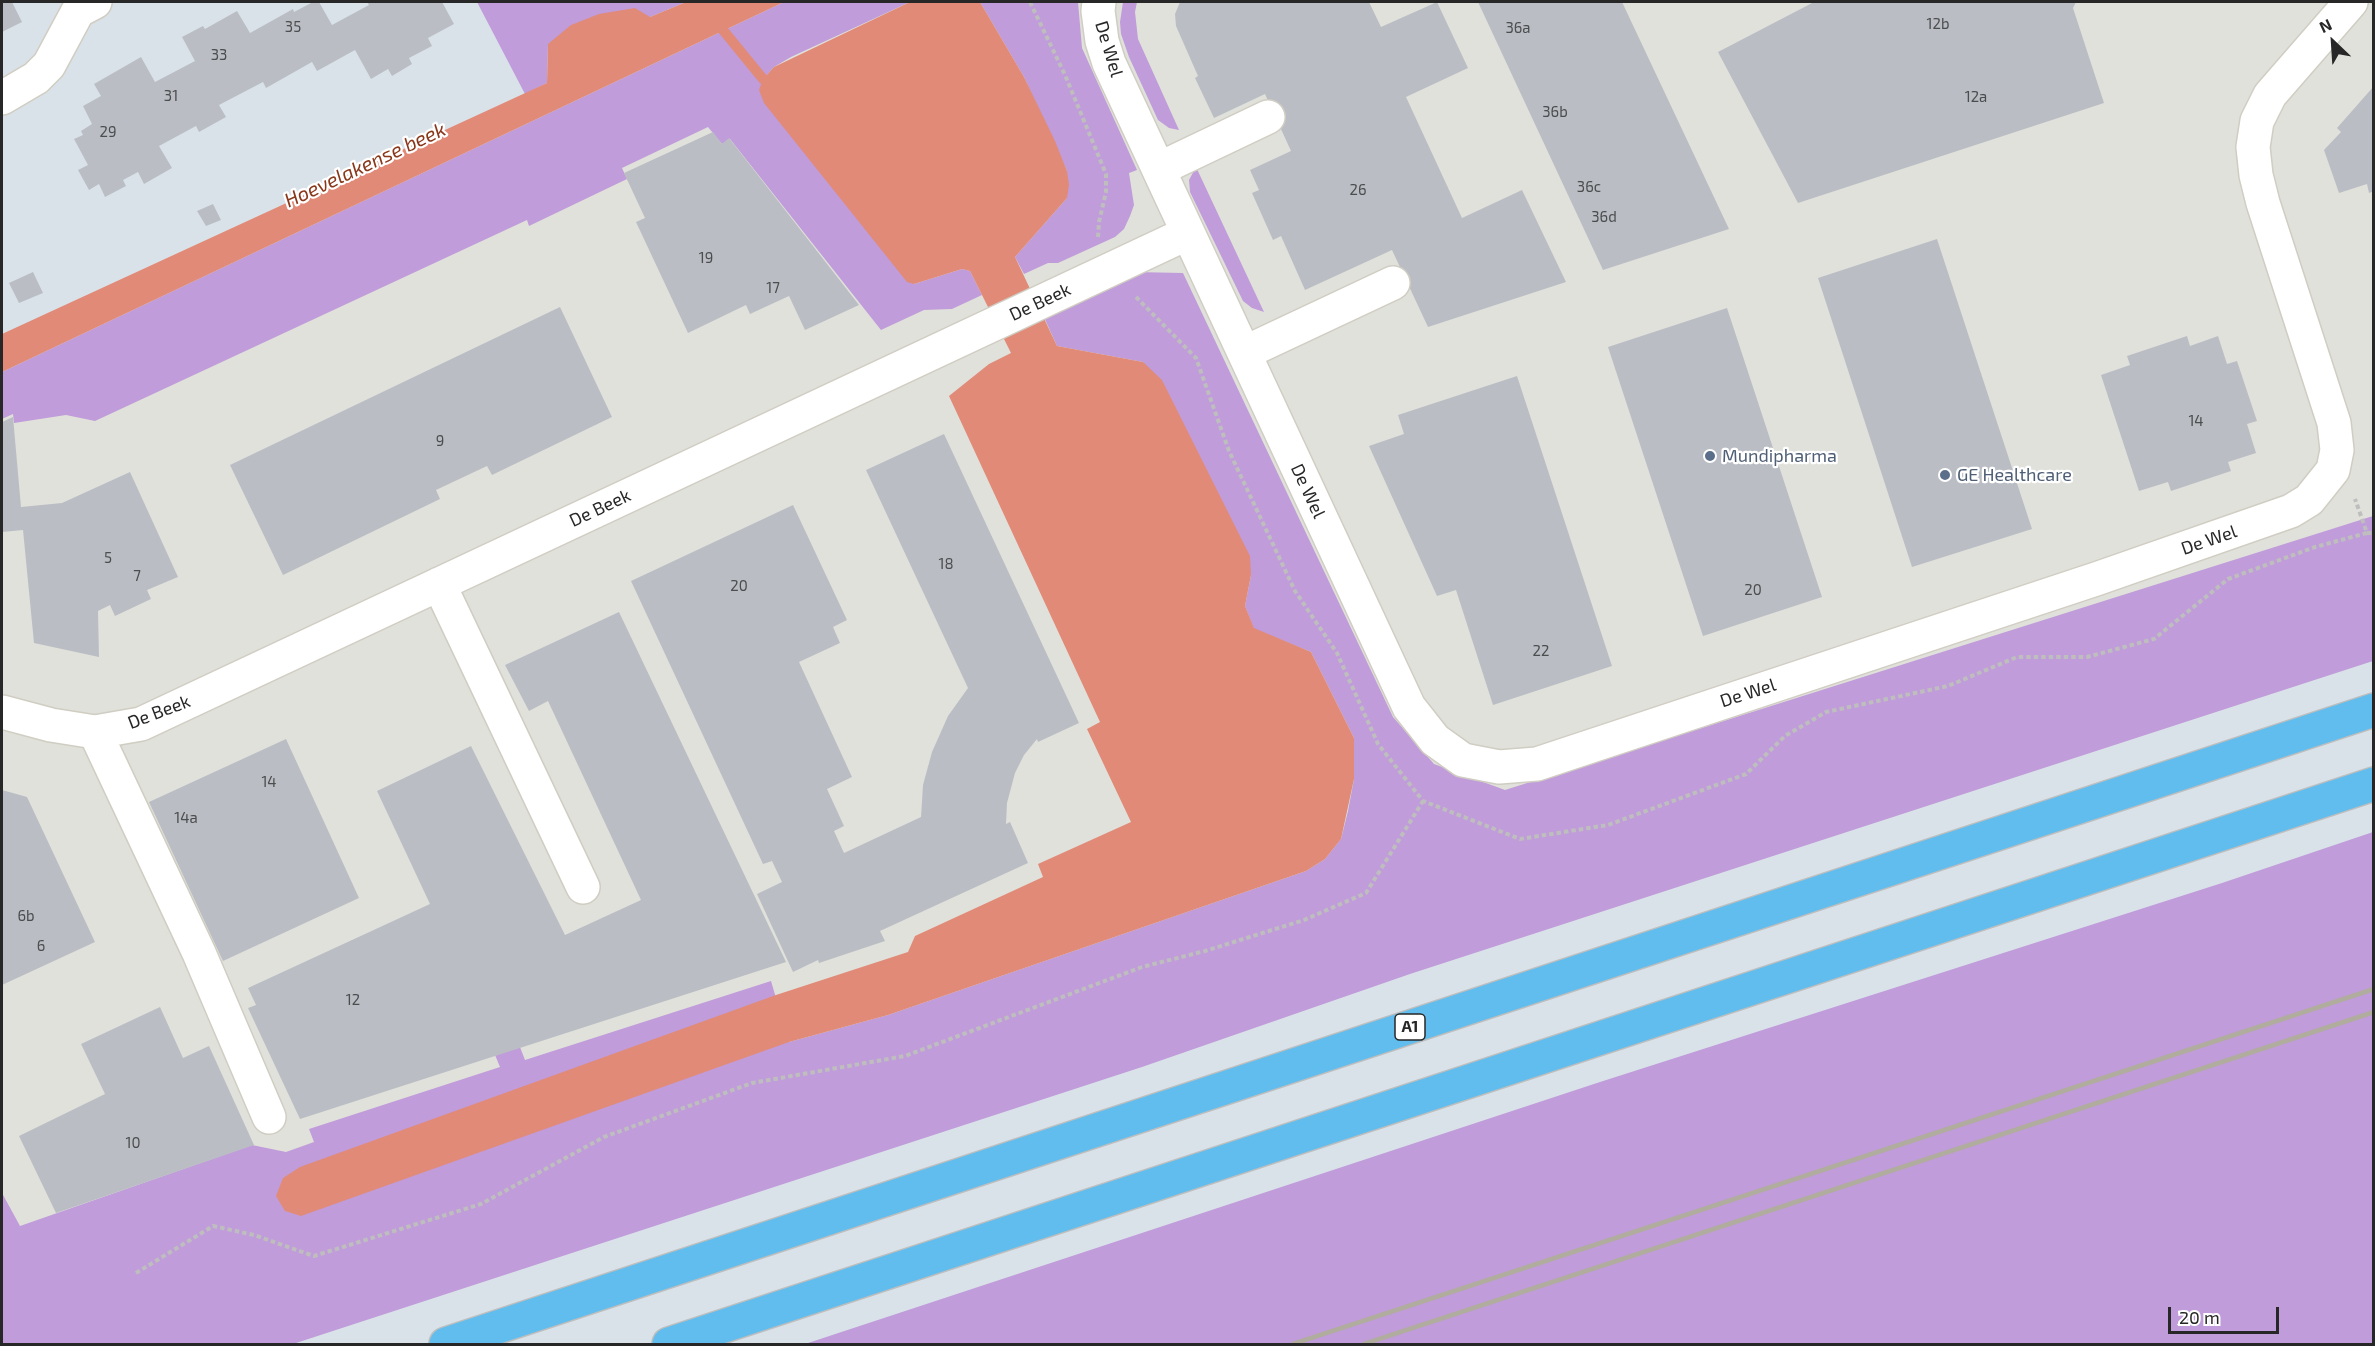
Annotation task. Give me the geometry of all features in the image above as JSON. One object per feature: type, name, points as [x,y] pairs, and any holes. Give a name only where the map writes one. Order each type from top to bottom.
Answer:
[{"type":"highway","name":"A1","points":[[446,1344],[2373,711]]},
{"type":"highway","points":[[669,1344],[2373,784]]},
{"type":"street","points":[[2,98],[36,78],[49,65],[78,11],[95,2]]},
{"type":"street","name":"De Wel","points":[[1099,2],[1102,41],[1109,63],[1409,707],[1434,740],[1463,760],[1499,768],[1537,764],[2096,579],[2291,511],[2309,500],[2333,470],[2337,450],[2334,423],[2263,203],[2256,175],[2253,147],[2257,121],[2270,95],[2351,2]]},
{"type":"street","points":[[1159,168],[1268,117]]},
{"type":"street","name":"De Beek","points":[[2,712],[51,725],[95,732],[141,724],[1188,232]]},
{"type":"street","points":[[1244,352],[1393,283]]},
{"type":"street","points":[[439,584],[583,887]]},
{"type":"street","points":[[95,732],[198,953],[269,1117]]},
{"type":"path","points":[[1030,2],[1065,75],[1106,174],[1106,192],[1098,238],[1109,269],[1196,358],[1228,451],[1295,591],[1337,653],[1378,744],[1423,801],[1520,839],[1608,825],[1746,774],[1785,736],[1826,712],[1948,686],[2017,657],[2087,657],[2154,639],[2228,579],[2315,547],[2373,532]]},
{"type":"path","points":[[2337,450],[2367,533]]},
{"type":"path","points":[[136,1273],[213,1226],[254,1235],[314,1256],[481,1204],[604,1137],[752,1083],[905,1056],[1142,967],[1205,951],[1304,920],[1366,893],[1423,801]]},
{"type":"shaded area","points":[[477,2],[686,2],[650,17],[548,44],[547,83],[525,94]]},
{"type":"shaded area","points":[[686,2],[784,2],[2,372],[2,334],[547,83],[548,44],[571,25],[599,14],[635,8],[650,17]]},
{"type":"shaded area","points":[[784,2],[2373,2],[2373,557],[2,1344],[2,372]]},
{"type":"shaded area","points":[[784,2],[910,2],[791,57],[774,67],[763,79],[914,284],[962,269],[970,271],[982,295],[952,309],[924,310],[881,330],[730,139],[722,144],[708,127],[622,168],[627,179],[529,226],[527,220],[95,421],[66,415],[14,423],[13,414],[2,419],[2,372]]},
{"type":"shaded area","points":[[910,2],[980,2],[1024,77],[1055,141],[1067,171],[1069,185],[1067,198],[1015,257],[1057,346],[1143,362],[1162,380],[1250,556],[1251,575],[1245,606],[1254,628],[1311,652],[1354,738],[1354,779],[1341,839],[1325,859],[1306,871],[888,1015],[789,1042],[301,1216],[285,1211],[276,1196],[283,1178],[300,1167],[776,995],[908,952],[915,936],[1043,877],[1038,864],[1131,822],[1087,729],[1100,722],[949,396],[989,364],[1011,353],[970,271],[962,269],[914,284],[907,282],[764,103],[759,90],[763,79],[774,67]]},
{"type":"shaded area","points":[[980,2],[1078,2],[1082,48],[1137,170],[1129,173],[1134,205],[1124,229],[1115,237],[1058,263],[1048,263],[1024,274],[1015,257],[1067,198],[1067,171],[1024,77]]},
{"type":"shaded area","points":[[1123,2],[1137,2],[1135,12],[1138,39],[1179,130],[1169,128],[1158,120],[1129,57],[1121,34]]},
{"type":"shaded area","points":[[1196,167],[1264,312],[1252,308],[1243,301],[1190,192],[1189,180]]},
{"type":"shaded area","points":[[1134,272],[1183,273],[1393,717],[1434,764],[1505,790],[2373,516],[2373,661],[1410,974],[1142,1067],[293,1344],[2,1344],[2,1193],[20,1226],[252,1145],[286,1152],[314,1142],[309,1129],[500,1067],[493,1050],[518,1042],[525,1060],[771,981],[789,1042],[888,1015],[1306,871],[1325,859],[1341,839],[1348,811],[1354,779],[1354,738],[1311,652],[1254,629],[1245,606],[1251,575],[1143,362],[1057,346],[1043,315]]},
{"type":"shaded area","points":[[2373,832],[2373,1344],[805,1344],[1600,1082],[2222,883]]},
{"type":"building","points":[[2,2],[12,2],[22,22],[2,32]]},
{"type":"building","points":[[313,2],[319,2],[332,25],[369,5],[367,2],[442,2],[454,24],[428,38],[432,46],[409,58],[412,64],[392,76],[388,69],[371,79],[355,50],[317,71],[312,62],[266,88],[263,82],[219,105],[226,117],[199,132],[196,126],[159,146],[172,168],[144,184],[138,172],[123,180],[126,186],[105,197],[99,184],[89,190],[78,170],[88,165],[74,139],[83,135],[81,131],[92,124],[83,106],[101,96],[94,84],[141,57],[155,82],[195,61],[182,37],[203,26],[205,29],[237,11],[250,33],[293,9],[294,12]]},
{"type":"building","points":[[1180,2],[1369,2],[1381,27],[1437,2],[1468,68],[1406,97],[1462,218],[1522,190],[1566,282],[1428,327],[1392,250],[1305,290],[1281,236],[1273,240],[1252,193],[1259,190],[1250,170],[1291,151],[1265,94],[1214,118],[1195,78],[1198,76],[1176,26],[1175,14]]},
{"type":"building","points":[[1478,2],[1622,2],[1729,229],[1603,270]]},
{"type":"building","points":[[1814,2],[2076,2],[2073,8],[2104,103],[1798,203],[1718,52]]},
{"type":"building","points":[[2374,86],[2374,191],[2369,193],[2367,184],[2339,193],[2324,150],[2341,132],[2337,128]]},
{"type":"building","points":[[713,132],[722,144],[729,138],[859,305],[805,330],[789,296],[750,314],[746,305],[688,333],[636,222],[645,218],[624,173]]},
{"type":"building","points":[[213,204],[221,220],[206,226],[197,211]]},
{"type":"building","points":[[1937,239],[2032,529],[1912,567],[1818,278]]},
{"type":"building","points":[[33,272],[43,293],[19,303],[9,283]]},
{"type":"building","points":[[560,307],[612,417],[492,475],[487,466],[436,490],[440,499],[283,575],[230,465]]},
{"type":"building","points":[[1727,308],[1822,597],[1703,636],[1608,347]]},
{"type":"building","points":[[2187,336],[2190,346],[2218,336],[2227,364],[2237,361],[2257,421],[2247,424],[2256,453],[2228,462],[2231,471],[2171,491],[2168,482],[2139,491],[2101,375],[2130,365],[2127,356]]},
{"type":"building","points":[[1517,376],[1612,666],[1493,705],[1456,590],[1437,596],[1369,446],[1404,434],[1398,415]]},
{"type":"building","points":[[13,417],[21,507],[62,503],[130,472],[178,577],[147,590],[151,599],[115,616],[110,605],[98,611],[99,657],[34,643],[23,530],[2,532],[2,422]]},
{"type":"building","points":[[944,434],[1079,723],[1038,742],[1037,739],[1024,755],[1015,773],[1007,803],[1006,824],[1010,822],[1028,863],[880,931],[885,941],[819,963],[818,960],[793,972],[757,894],[782,882],[772,861],[763,864],[631,581],[793,505],[847,620],[833,627],[840,643],[799,662],[852,777],[827,789],[844,826],[834,831],[844,853],[921,817],[923,785],[932,752],[948,716],[968,688],[866,470]]},
{"type":"building","points":[[619,612],[786,962],[300,1119],[248,1008],[256,1005],[248,988],[430,904],[377,791],[471,746],[565,935],[641,900],[548,701],[529,711],[505,665]]},
{"type":"building","points":[[286,739],[359,898],[223,961],[149,802]]},
{"type":"building","points":[[2,790],[27,797],[95,942],[2,985]]},
{"type":"building","points":[[160,1007],[183,1058],[209,1046],[254,1145],[56,1213],[19,1136],[105,1094],[81,1044]]},
{"type":"waterway","points":[[714,19],[763,79],[775,83]]},
{"type":"railway","points":[[1293,1344],[2374,989]]},
{"type":"railway","points":[[1364,1344],[2374,1012]]},
{"type":"place","name":"Mundipharma","points":[[1710,456]]},
{"type":"place","name":"GE Healthcare","points":[[1945,475]]},
{"type":"water label","name":"Hoevelakense beek","points":[[365,165]]}]
